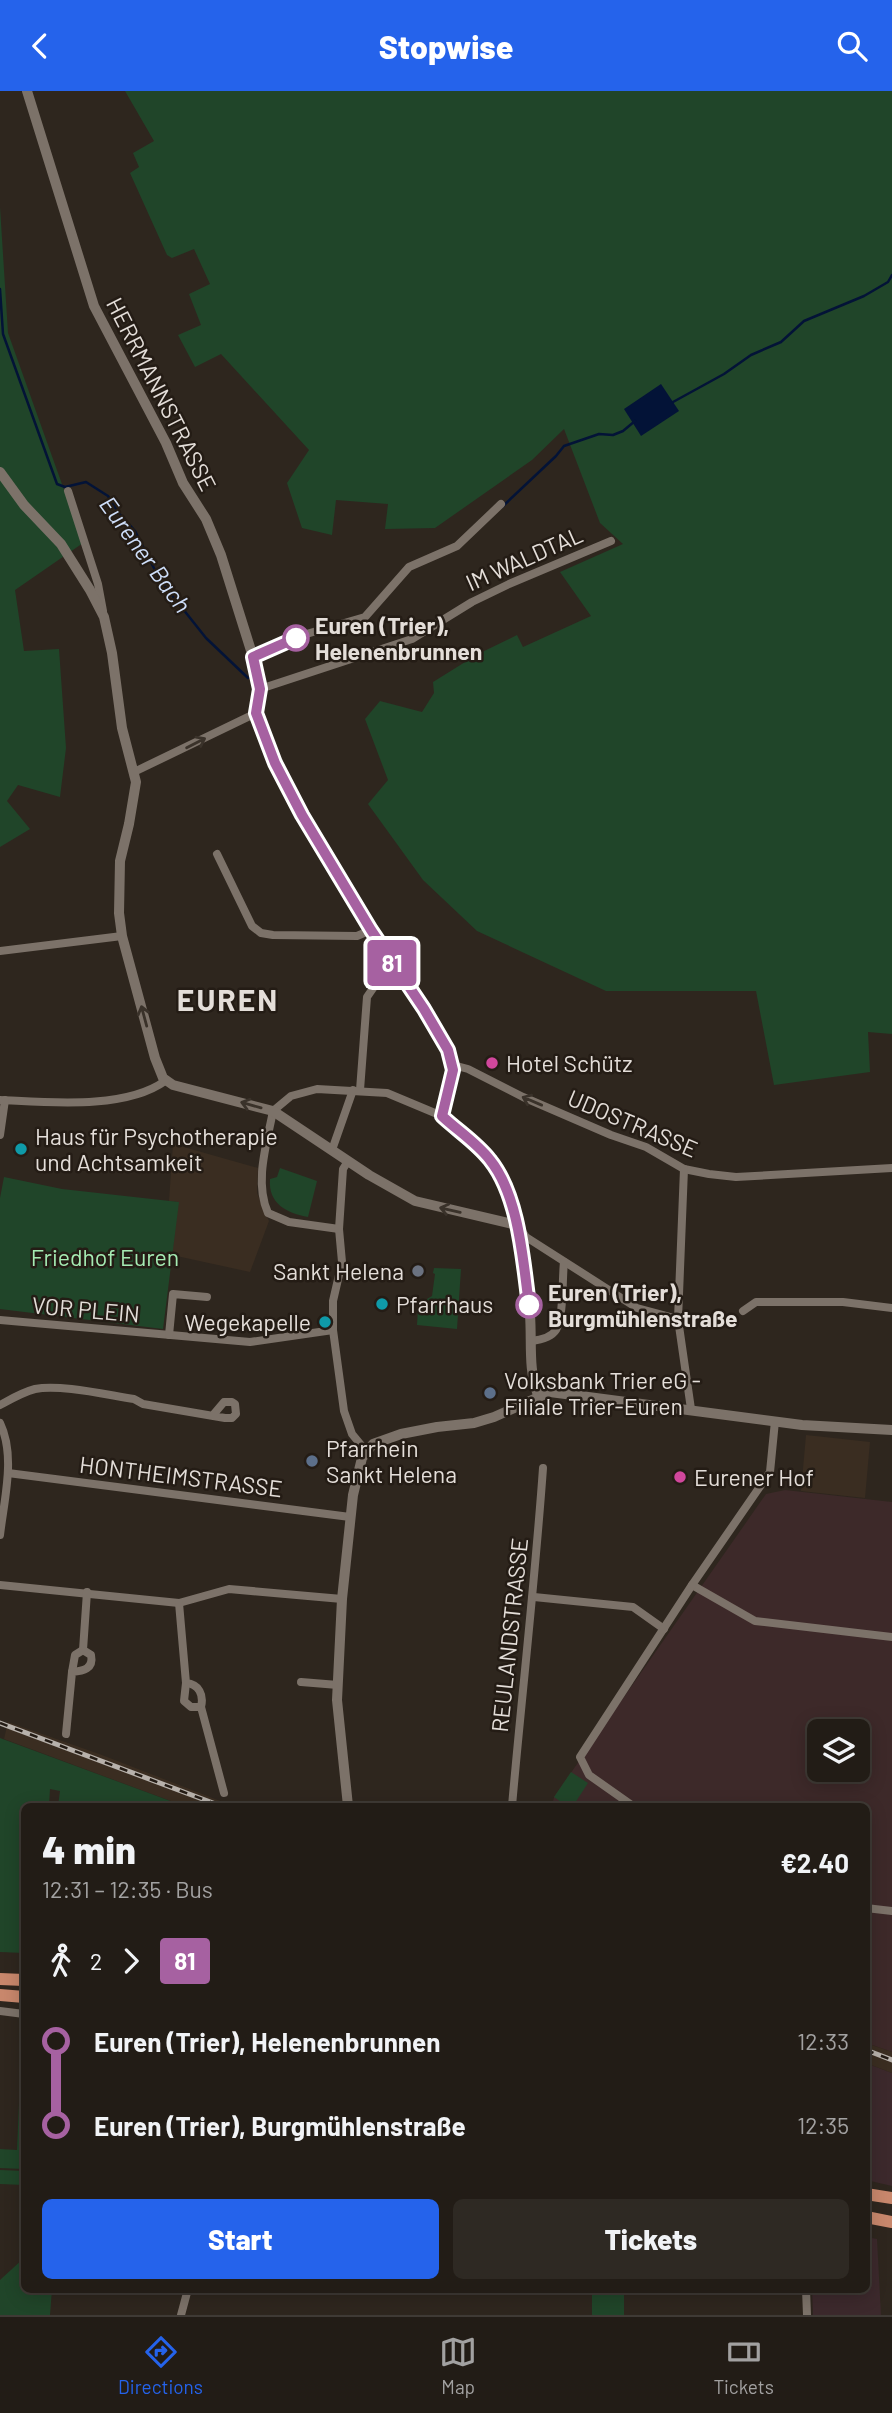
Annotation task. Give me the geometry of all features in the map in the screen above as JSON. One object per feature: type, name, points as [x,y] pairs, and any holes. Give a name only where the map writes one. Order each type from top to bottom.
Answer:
[{"type":"main road","points":[[0,1979],[21,1980]]},
{"type":"main road","points":[[0,1995],[21,1997]]},
{"type":"main road","points":[[870,2195],[892,2199]]},
{"type":"main road","points":[[870,2218],[892,2222]]},
{"type":"street","name":"HERRMANNSTRASSE","points":[[27,91],[94,306],[166,443],[183,483],[210,527],[221,555],[253,657],[260,689],[256,713]]},
{"type":"street","points":[[0,473],[24,505],[61,544],[104,617]]},
{"type":"street","points":[[68,491],[98,584],[112,653],[122,728],[136,782],[134,803],[120,861],[119,913],[122,936],[155,1058],[169,1083]]},
{"type":"street","points":[[253,657],[296,638],[365,617],[410,567],[457,546],[500,504]]},
{"type":"street","name":"IM WALDTAL","points":[[260,689],[412,639],[472,602],[611,541]]},
{"type":"street","points":[[134,772],[256,713],[275,763],[302,815],[371,930],[444,1041],[453,1065],[442,1116]]},
{"type":"street","points":[[217,854],[252,926],[261,933],[357,936],[371,930]]},
{"type":"street","points":[[0,951],[122,936]]},
{"type":"street","points":[[332,1150],[356,1090],[367,997],[376,984]]},
{"type":"street","name":"UDOSTRASSE","points":[[453,1065],[468,1069],[523,1097],[611,1135],[646,1147],[684,1169],[736,1177],[892,1168]]},
{"type":"street","points":[[0,1135],[3,1100],[88,1101],[142,1092],[169,1083],[273,1111],[415,1201],[517,1225],[526,1237],[637,1308],[678,1319]]},
{"type":"street","points":[[339,1229],[289,1222],[268,1213],[261,1193],[262,1170],[273,1111],[291,1096],[304,1091],[356,1090],[387,1093],[442,1116],[492,1163],[505,1189],[517,1225],[529,1305],[532,1373],[538,1395]]},
{"type":"street","points":[[348,1161],[343,1169],[339,1229],[342,1262],[333,1301],[333,1330],[344,1411],[352,1434],[366,1451]]},
{"type":"street","points":[[684,1169],[678,1319],[691,1409]]},
{"type":"street","points":[[531,1341],[543,1340],[556,1331],[564,1262]]},
{"type":"street","name":"VOR PLEIN","points":[[169,1335],[173,1294],[207,1297]]},
{"type":"street","points":[[743,1311],[756,1302],[843,1302],[892,1308]]},
{"type":"street","name":"VOR PLEIN","points":[[0,1319],[250,1342],[333,1330]]},
{"type":"street","points":[[0,1405],[36,1389],[52,1388],[134,1399],[143,1404],[213,1415]]},
{"type":"street","points":[[348,1803],[337,1700],[342,1599],[350,1517],[360,1465],[366,1451],[378,1441],[437,1427],[474,1423],[501,1415],[538,1395],[557,1392],[802,1425],[892,1430]]},
{"type":"street","points":[[629,1803],[589,1775],[580,1757],[692,1585],[770,1472],[775,1421]]},
{"type":"street","points":[[0,1423],[7,1437],[8,1473],[0,1535]]},
{"type":"street","name":"REULANDSTRASSE","points":[[512,1803],[518,1728],[534,1597],[543,1468]]},
{"type":"street","name":"HONTHEIMSTRASSE","points":[[8,1473],[350,1517]]},
{"type":"street","points":[[0,1585],[179,1603],[229,1589],[342,1599]]},
{"type":"street","points":[[692,1585],[755,1621],[892,1637]]},
{"type":"street","points":[[83,1650],[87,1592]]},
{"type":"street","points":[[534,1597],[633,1607],[664,1629]]},
{"type":"street","points":[[179,1603],[186,1683],[184,1700],[191,1707],[201,1707]]},
{"type":"street","points":[[66,1734],[75,1655],[83,1650]]},
{"type":"street","points":[[72,1672],[83,1671],[91,1666],[91,1655],[83,1650]]},
{"type":"street","points":[[301,1682],[338,1685]]},
{"type":"street","points":[[186,1683],[198,1688],[224,1793]]},
{"type":"street","points":[[870,1908],[892,1911]]},
{"type":"street","points":[[0,2011],[21,2014]]},
{"type":"street","points":[[181,2315],[187,2293]]},
{"type":"street","points":[[806,2293],[807,2315]]},
{"type":"shaded area","points":[[173,1144],[258,1168],[257,1193],[269,1221],[250,1272],[172,1255],[178,1202],[169,1201]]},
{"type":"shaded area","points":[[806,1435],[870,1442],[865,1498],[801,1491]]},
{"type":"shaded area","points":[[785,1490],[892,1502],[892,2052],[870,2044],[870,1803],[553,1803],[554,1797],[766,1494]]},
{"type":"shaded area","points":[[8,1722],[225,1803],[176,1803],[4,1739]]},
{"type":"shaded area","points":[[870,2044],[892,2052],[892,2073],[870,2065]]},
{"type":"shaded area","points":[[870,2065],[892,2073],[892,2186],[870,2181]]},
{"type":"shaded area","points":[[870,2238],[877,2239],[881,2315],[813,2315],[812,2293],[870,2293]]},
{"type":"green space","points":[[125,91],[892,91],[892,1034],[868,1032],[870,1072],[774,1085],[756,991],[606,991],[477,931],[423,880],[368,804],[388,780],[365,719],[380,701],[422,712],[434,693],[433,682],[478,654],[517,635],[523,647],[591,616],[560,572],[623,544],[600,523],[564,429],[532,460],[435,528],[385,529],[388,504],[336,500],[332,535],[302,528],[287,483],[309,450],[221,354],[195,367],[178,335],[201,325],[189,294],[210,284],[194,249],[172,258],[167,255],[130,173],[139,167],[133,153],[154,141]]},
{"type":"green space","points":[[0,207],[8,333],[83,543],[15,590],[24,651],[59,649],[66,748],[60,797],[18,785],[7,801],[30,829],[0,847]]},
{"type":"green space","points":[[280,1168],[317,1181],[308,1217],[286,1210],[272,1195],[270,1179],[277,1177]]},
{"type":"green space","name":"Friedhof Euren","points":[[4,1177],[62,1189],[179,1202],[163,1329],[0,1309],[0,1198]]},
{"type":"green space","points":[[434,1268],[461,1269],[457,1329],[417,1325],[418,1308],[427,1309],[427,1299],[432,1296]]},
{"type":"green space","points":[[0,1738],[176,1803],[58,1803],[60,1791],[50,1789],[49,1803],[21,1803],[21,1953],[0,1952]]},
{"type":"green space","points":[[571,1772],[588,1783],[575,1803],[563,1803],[554,1797]]},
{"type":"green space","points":[[21,2056],[21,2169],[0,2168],[0,2149],[17,2150]]},
{"type":"green space","points":[[0,2170],[21,2171],[21,2185],[0,2184]]},
{"type":"green space","points":[[21,2261],[21,2293],[52,2293],[50,2315],[0,2315],[0,2280]]},
{"type":"green space","points":[[592,2293],[624,2293],[624,2315],[592,2315]]},
{"type":"water","points":[[661,384],[679,411],[641,436],[624,409]]},
{"type":"waterway","points":[[673,402],[724,374],[751,355],[781,342],[804,321],[864,296],[888,282],[892,275]]},
{"type":"waterway","name":"Eurener Bach","points":[[0,289],[3,334],[57,484],[65,487],[86,482],[108,496],[135,531],[160,580],[206,638],[248,678]]},
{"type":"waterway","points":[[502,507],[564,446],[599,434],[613,435],[635,421]]},
{"type":"railway","points":[[0,1723],[213,1803]]},
{"type":"railway","points":[[870,2052],[892,2060]]},
{"type":"bus line","name":"81","points":[[296,638],[253,657],[260,689],[256,713],[275,763],[302,815],[371,930],[444,1041],[453,1070],[442,1116],[480,1150],[497,1171],[520,1235],[529,1305]]},
{"type":"place","name":"Euren (Trier), Helenenbrunnen","points":[[296,638]]},
{"type":"place","name":"Hotel Schütz","points":[[492,1063]]},
{"type":"place","name":"Haus für Psychotherapie und Achtsamkeit","points":[[21,1149]]},
{"type":"place","name":"Sankt Helena","points":[[418,1271]]},
{"type":"place","name":"Pfarrhaus","points":[[382,1304]]},
{"type":"place","name":"Euren (Trier), Burgmühlenstraße","points":[[529,1305]]},
{"type":"place","name":"Wegekapelle","points":[[325,1322]]},
{"type":"place","name":"Volksbank Trier eG - Filiale Trier-Euren","points":[[490,1393]]},
{"type":"place","name":"Pfarrhein Sankt Helena","points":[[312,1461]]},
{"type":"place","name":"Eurener Hof","points":[[680,1477]]},
{"type":"district","name":"EUREN","points":[[228,999]]}]
